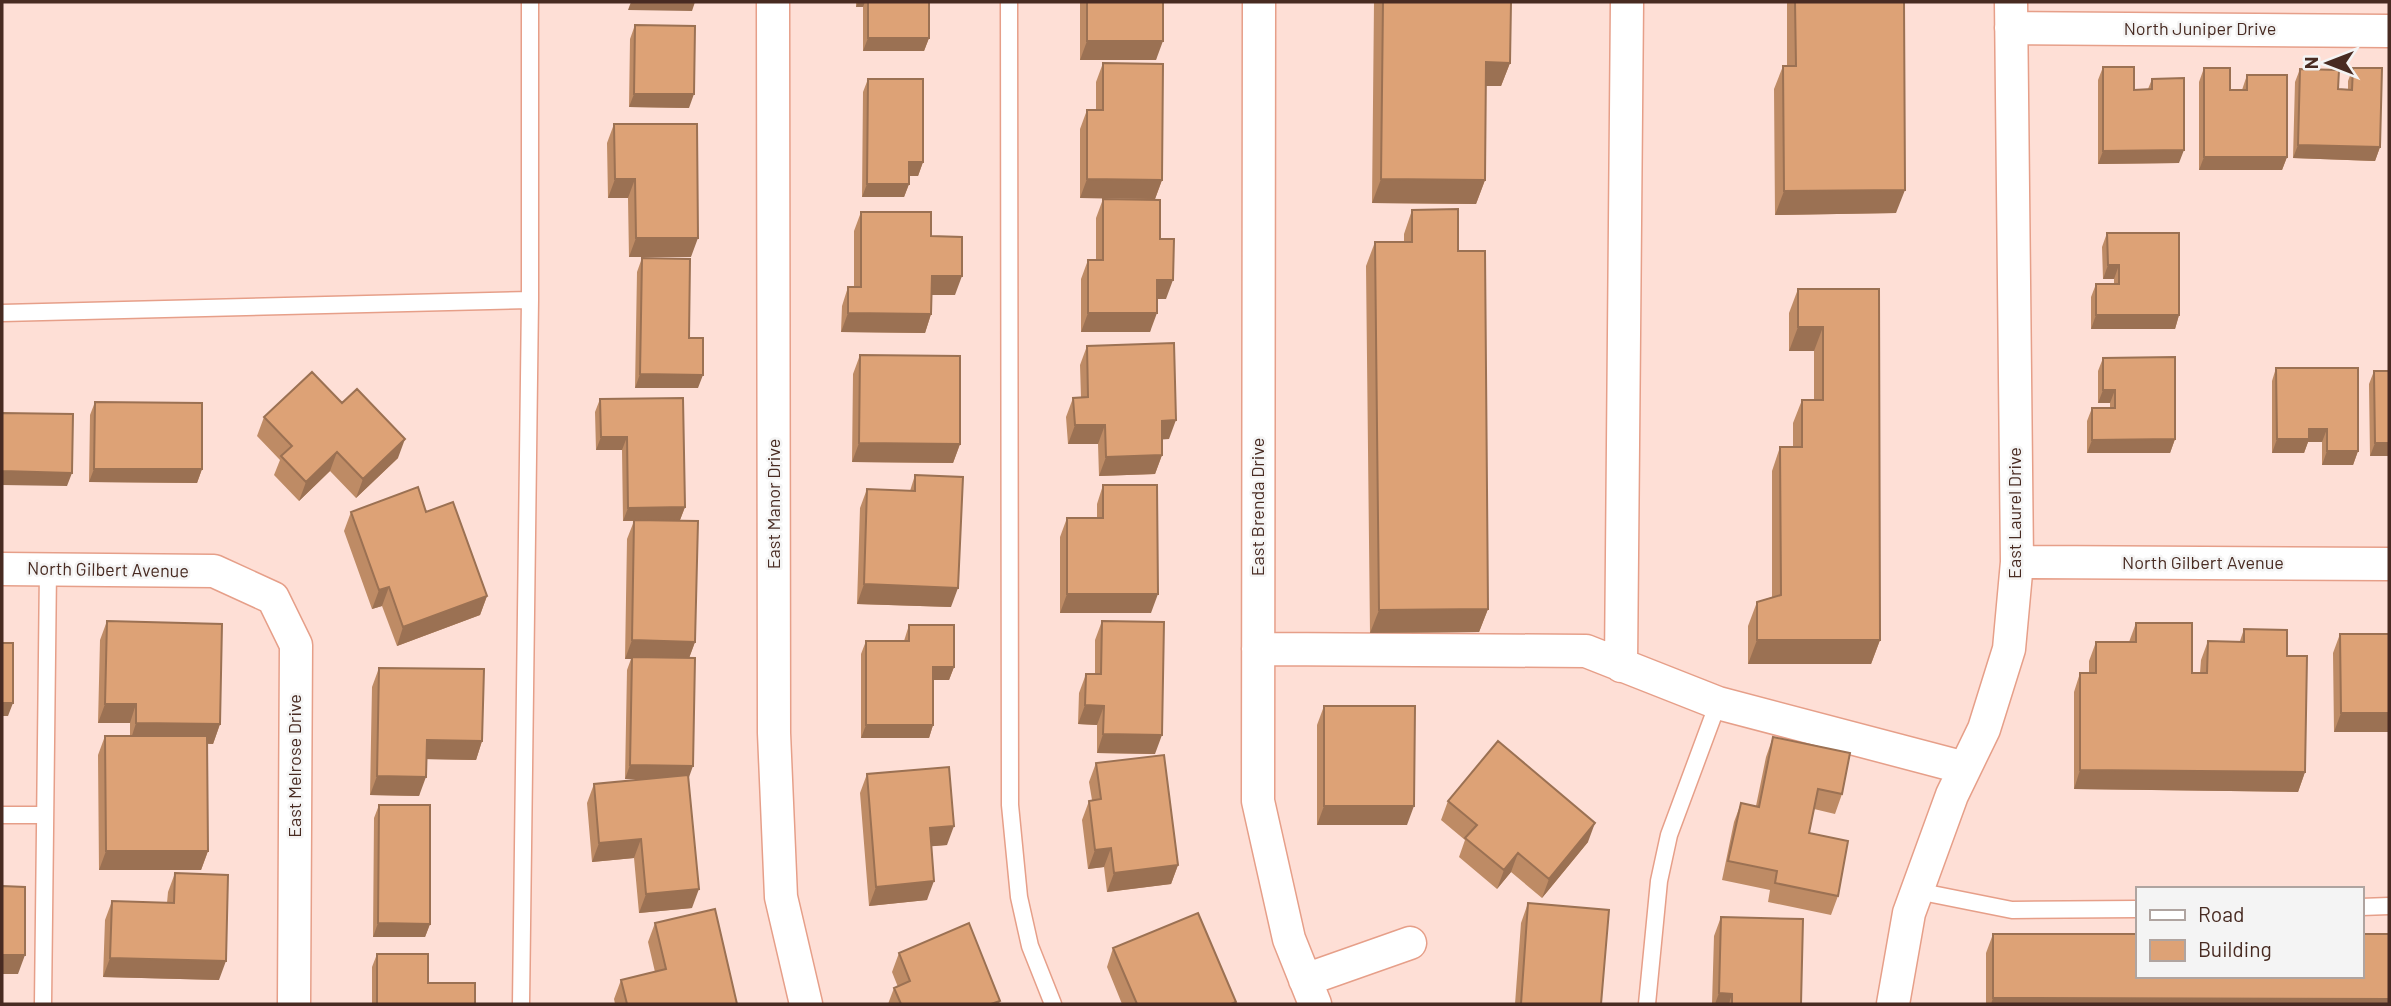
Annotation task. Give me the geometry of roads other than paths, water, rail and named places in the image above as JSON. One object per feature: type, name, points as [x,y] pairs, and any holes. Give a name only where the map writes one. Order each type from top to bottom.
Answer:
[{"type":"street","name":"East Manor Drive","points":[[773,2],[774,733],[781,897],[806,1004]]},
{"type":"street","name":"East Brenda Drive","points":[[1259,2],[1258,801],[1289,939],[1310,992]]},
{"type":"street","points":[[1621,666],[1628,2]]},
{"type":"street","name":"North Juniper Drive","points":[[2011,15],[2389,31]]},
{"type":"street","name":"East Laurel Drive","points":[[1893,1004],[1909,913],[1952,796],[1984,729],[2009,649],[2017,562],[2011,15]]},
{"type":"street","name":"North Gilbert Avenue","points":[[2017,562],[2389,564]]},
{"type":"street","name":"North Gilbert Avenue","points":[[2,569],[214,571]]},
{"type":"street","name":"East Melrose Drive","points":[[214,571],[273,598],[296,645],[294,1004]]},
{"type":"street","points":[[1258,649],[1586,652],[1718,703],[1965,768]]},
{"type":"street","points":[[1310,992],[1410,943]]},
{"type":"lane","points":[[521,1004],[530,300],[530,2]]},
{"type":"lane","points":[[1009,2],[1010,804],[1019,897],[1030,946],[1054,1004]]},
{"type":"lane","points":[[2,313],[530,300]]},
{"type":"lane","points":[[43,1004],[48,569]]},
{"type":"lane","points":[[1647,1004],[1659,881],[1669,835],[1718,703]]},
{"type":"lane","points":[[2,815],[45,815]]},
{"type":"lane","points":[[1917,891],[2012,910],[2136,909]]},
{"type":"lane","points":[[2363,907],[2389,906]]}]
